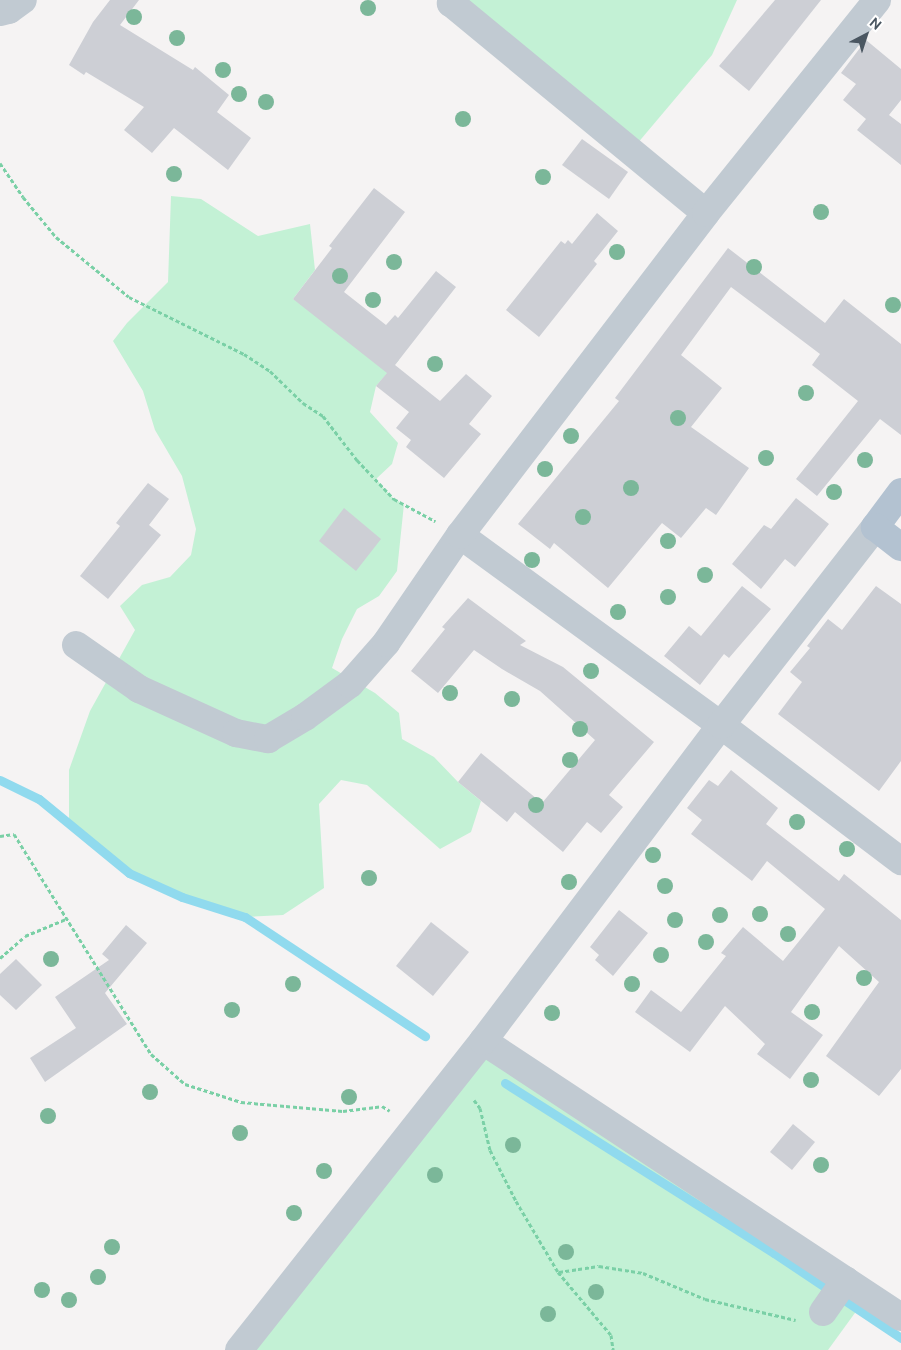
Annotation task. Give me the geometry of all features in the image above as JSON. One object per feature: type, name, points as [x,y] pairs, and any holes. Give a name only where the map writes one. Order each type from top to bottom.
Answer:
[{"type":"main road","points":[[901,492],[875,527],[901,547]]},
{"type":"street","points":[[0,12],[9,10],[23,0]]},
{"type":"street","points":[[453,0],[451,2],[706,213]]},
{"type":"street","points":[[76,645],[139,689],[236,733],[268,739],[305,717],[350,684],[386,643],[460,535],[706,213],[877,0]]},
{"type":"street","points":[[239,1350],[456,1076],[721,725],[875,527]]},
{"type":"street","points":[[460,535],[721,725],[901,862]]},
{"type":"street","points":[[482,1041],[901,1317]]},
{"type":"street","points":[[823,1312],[845,1280]]},
{"type":"path","points":[[0,163],[22,197],[56,237],[129,297],[244,354],[270,371],[303,403],[323,416],[357,460],[394,499],[460,535]]},
{"type":"path","points":[[0,836],[14,834],[151,1054],[184,1084],[241,1102],[343,1111],[382,1106],[415,1128]]},
{"type":"path","points":[[0,958],[25,936],[66,919]]},
{"type":"path","points":[[456,1076],[480,1108],[490,1150],[516,1201],[558,1272],[611,1335],[613,1350]]},
{"type":"path","points":[[558,1272],[599,1266],[642,1273],[706,1299],[794,1321],[823,1312]]},
{"type":"green space","points":[[453,0],[737,0],[712,55],[631,151]]},
{"type":"green space","points":[[171,196],[201,199],[258,236],[310,224],[315,270],[293,299],[374,341],[399,360],[376,386],[370,412],[398,443],[392,464],[376,479],[394,499],[404,504],[397,571],[379,596],[357,609],[342,639],[332,668],[375,693],[399,713],[402,739],[434,757],[458,782],[481,801],[471,832],[440,849],[367,785],[341,780],[319,804],[324,888],[283,915],[245,917],[182,897],[129,873],[69,824],[69,770],[90,711],[135,630],[120,606],[142,585],[170,577],[191,555],[196,529],[182,476],[155,430],[143,391],[113,341],[127,323],[168,282]]},
{"type":"green space","points":[[483,1041],[868,1295],[828,1350],[239,1350]]},
{"type":"building","points":[[110,0],[139,0],[120,25],[193,70],[195,67],[229,95],[217,112],[251,138],[228,170],[174,128],[152,153],[124,130],[144,107],[86,72],[84,75],[69,65],[93,22]]},
{"type":"building","points":[[775,0],[821,0],[749,91],[719,66]]},
{"type":"building","points":[[866,40],[901,69],[901,100],[889,115],[901,124],[901,165],[857,130],[866,119],[843,100],[856,84],[841,73]]},
{"type":"building","points":[[582,139],[628,172],[609,199],[562,165]]},
{"type":"building","points":[[374,188],[405,212],[344,292],[386,325],[395,315],[398,318],[436,271],[456,287],[395,365],[440,401],[466,374],[492,396],[469,424],[481,434],[444,478],[406,447],[411,440],[396,428],[409,412],[376,386],[387,373],[293,299],[332,248],[329,246]]},
{"type":"building","points":[[597,213],[618,231],[594,261],[597,264],[539,337],[506,310],[561,241],[565,244],[568,240],[572,244]]},
{"type":"building","points":[[728,248],[825,323],[844,299],[901,344],[901,435],[880,419],[817,496],[796,479],[858,401],[812,365],[820,354],[731,287],[681,355],[722,388],[691,427],[749,468],[716,515],[706,508],[681,538],[662,523],[608,588],[554,543],[550,549],[518,524],[619,401],[615,398]]},
{"type":"building","points":[[148,483],[169,499],[149,525],[161,535],[108,599],[80,576],[120,526],[116,523]]},
{"type":"building","points":[[796,498],[829,524],[795,567],[785,559],[761,589],[732,564],[764,525],[771,529]]},
{"type":"building","points":[[344,508],[381,539],[356,571],[319,541]]},
{"type":"building","points":[[742,586],[771,609],[729,658],[724,654],[700,685],[664,656],[689,626],[701,636]]},
{"type":"building","points":[[876,586],[901,604],[901,761],[879,791],[778,714],[802,682],[790,672],[810,648],[807,646],[828,619],[842,630]]},
{"type":"building","points":[[468,598],[526,641],[520,645],[563,667],[654,742],[609,795],[623,807],[601,833],[587,822],[563,852],[515,812],[507,822],[458,782],[481,753],[542,803],[595,740],[540,691],[474,650],[438,693],[411,671],[445,629],[442,627]]},
{"type":"building","points":[[731,770],[778,808],[766,824],[839,881],[844,874],[901,920],[901,1069],[879,1096],[826,1056],[879,982],[839,946],[791,1012],[823,1035],[790,1079],[757,1054],[765,1044],[725,1006],[690,1052],[635,1012],[651,990],[681,1012],[726,956],[721,953],[743,927],[783,961],[825,909],[767,861],[752,881],[691,834],[702,820],[687,808],[709,780],[718,786]]},
{"type":"building","points":[[619,910],[648,933],[613,976],[595,960],[599,955],[590,947]]},
{"type":"building","points":[[431,922],[469,952],[433,996],[396,966]]},
{"type":"building","points":[[126,925],[147,943],[105,993],[127,1024],[45,1082],[30,1058],[76,1028],[55,997],[109,960],[102,954]]},
{"type":"building","points":[[16,959],[42,985],[16,1010],[0,995],[0,974]]},
{"type":"building","points":[[793,1124],[815,1142],[792,1170],[770,1152]]},
{"type":"waterway","points":[[0,780],[39,799],[129,873],[182,897],[245,917],[425,1036]]},
{"type":"waterway","points":[[505,1083],[774,1253],[901,1338]]}]
